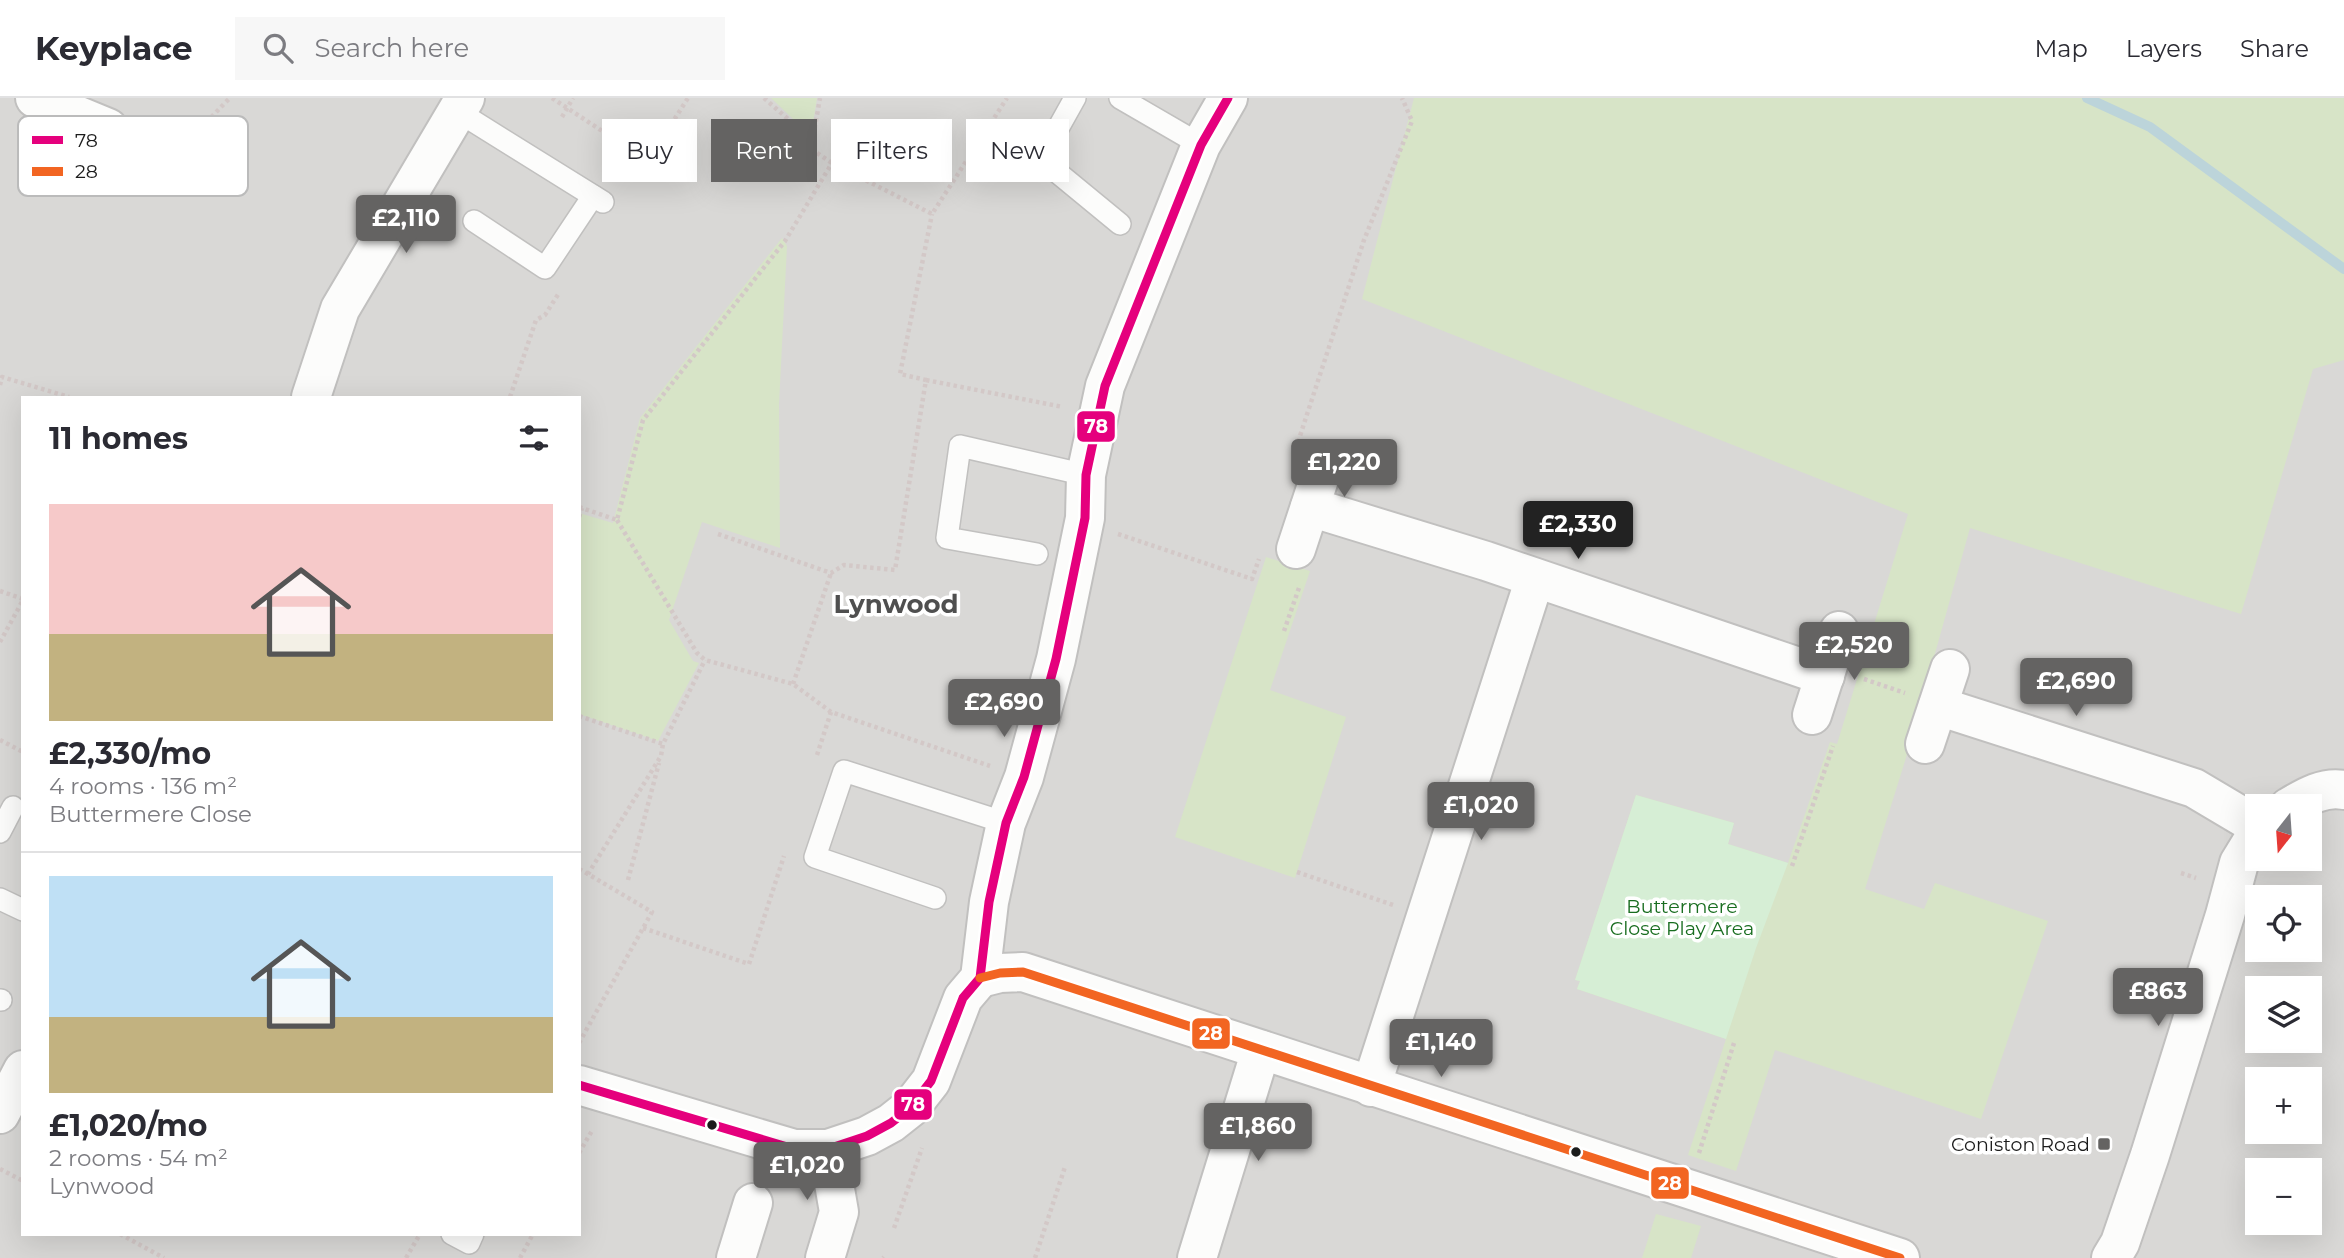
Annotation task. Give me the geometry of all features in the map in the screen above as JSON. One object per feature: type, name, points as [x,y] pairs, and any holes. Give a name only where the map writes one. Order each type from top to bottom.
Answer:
[{"type":"street","points":[[35,98],[64,116]]},
{"type":"street","points":[[581,1086],[771,1144],[794,1149],[828,1149],[867,1136],[891,1123],[910,1108],[931,1081],[963,998],[980,978],[989,902],[1006,823],[1024,777],[1059,646],[1085,519],[1086,475],[1105,386],[1201,145],[1228,98]]},
{"type":"street","points":[[311,396],[341,309],[461,105]]},
{"type":"street","points":[[1287,558],[1309,477],[1486,561],[1838,676]]},
{"type":"street","points":[[1371,1087],[1535,579]]},
{"type":"street","points":[[1822,725],[1838,676],[1839,631]]},
{"type":"street","points":[[1925,744],[1925,700],[1950,669]]},
{"type":"street","points":[[1925,700],[2194,788],[2245,821]]},
{"type":"street","points":[[2312,794],[2344,790]]},
{"type":"street","points":[[2111,1258],[2120,1243],[2143,1177],[2239,863],[2245,852]]},
{"type":"street","points":[[980,978],[1000,973],[1023,972],[1900,1258]]},
{"type":"street","points":[[1197,1258],[1261,1050]]},
{"type":"street","points":[[21,1074],[0,1114],[21,1126]]},
{"type":"street","points":[[825,1258],[839,1212],[828,1149]]},
{"type":"street","points":[[736,1258],[753,1203]]},
{"type":"lane","points":[[1075,98],[1041,159],[1120,224]]},
{"type":"lane","points":[[1119,98],[1201,145]]},
{"type":"lane","points":[[461,105],[598,199],[545,268],[474,221]]},
{"type":"lane","points":[[1037,554],[947,538],[960,446],[1086,475]]},
{"type":"lane","points":[[935,898],[815,857],[844,771],[1006,823]]},
{"type":"lane","points":[[0,832],[13,807]]},
{"type":"lane","points":[[0,899],[21,910]]},
{"type":"lane","points":[[456,1236],[469,1243],[472,1236]]},
{"type":"path","points":[[211,116],[230,98]]},
{"type":"path","points":[[552,98],[634,152],[658,145],[688,98]]},
{"type":"path","points":[[562,117],[573,98]]},
{"type":"path","points":[[764,98],[788,119]]},
{"type":"path","points":[[816,119],[820,98]]},
{"type":"path","points":[[1007,98],[932,214],[901,374],[1100,413]]},
{"type":"path","points":[[1309,477],[1364,240],[1412,121],[1402,98]]},
{"type":"path","points":[[617,520],[643,420],[785,242],[831,165]]},
{"type":"path","points":[[869,182],[932,214]]},
{"type":"path","points":[[510,396],[536,320]]},
{"type":"path","points":[[0,384],[2,377],[66,396]]},
{"type":"path","points":[[793,684],[831,573],[844,565],[895,570],[926,380]]},
{"type":"path","points":[[581,508],[617,520],[697,653],[705,660],[793,684],[831,712],[1024,777]]},
{"type":"path","points":[[1114,546],[1114,533],[1252,579],[1287,558]]},
{"type":"path","points":[[718,534],[831,573]]},
{"type":"path","points":[[1284,631],[1287,558]]},
{"type":"path","points":[[0,591],[21,598]]},
{"type":"path","points":[[0,642],[21,603]]},
{"type":"path","points":[[628,880],[663,744],[705,660]]},
{"type":"path","points":[[1838,676],[1925,700]]},
{"type":"path","points":[[814,765],[831,712]]},
{"type":"path","points":[[581,717],[663,744]]},
{"type":"path","points":[[1792,866],[1833,744],[1822,725]]},
{"type":"path","points":[[0,740],[21,751]]},
{"type":"path","points":[[588,874],[661,756]]},
{"type":"path","points":[[643,928],[749,964],[788,845]]},
{"type":"path","points":[[581,870],[652,912],[581,1039]]},
{"type":"path","points":[[1297,872],[1401,907]]},
{"type":"path","points":[[1688,1189],[1734,1043]]},
{"type":"path","points":[[1275,1141],[1279,1129],[1294,1114],[1316,1103]]},
{"type":"path","points":[[581,1150],[598,1120]]},
{"type":"path","points":[[894,1228],[925,1140]]},
{"type":"path","points":[[1035,1258],[1065,1167]]},
{"type":"path","points":[[0,1169],[21,1180]]},
{"type":"path","points":[[124,1236],[164,1258]]},
{"type":"path","points":[[406,1258],[419,1236]]},
{"type":"path","points":[[520,1258],[532,1236]]},
{"type":"shaded area","points":[[0,98],[2344,98],[2344,1258],[0,1258]]},
{"type":"green space","points":[[771,98],[817,98],[814,119],[793,119]]},
{"type":"green space","points":[[1414,98],[2344,98],[2344,360],[2313,369],[2241,614],[1970,528],[1905,761],[1865,889],[1924,909],[1935,883],[2048,921],[1981,1119],[1775,1050],[1736,1171],[1688,1155],[1726,1039],[1577,989],[1580,981],[1575,980],[1636,795],[1734,823],[1728,844],[1788,863],[1830,742],[1837,744],[1908,514],[1362,299]]},
{"type":"green space","points":[[782,238],[787,246],[779,404],[780,548],[702,522],[669,620],[693,661],[699,663],[658,741],[581,715],[581,514],[613,523],[640,418]]},
{"type":"green space","points":[[1266,557],[1310,571],[1270,690],[1346,717],[1295,878],[1175,837]]},
{"type":"green space","name":"Buttermere Close Play Area","points":[[1636,795],[1734,823],[1728,844],[1788,863],[1726,1039],[1577,989],[1580,981],[1575,980]]},
{"type":"green space","points":[[1656,1214],[1701,1226],[1691,1258],[1642,1258]]},
{"type":"waterway","points":[[2087,98],[2150,127],[2344,269]]},
{"type":"transit line","name":"78","points":[[581,1086],[794,1149],[828,1149],[867,1136],[891,1123],[910,1108],[931,1081],[963,998],[980,978],[989,902],[1006,823],[1024,777],[1056,659],[1085,518],[1086,475],[1105,386],[1201,145],[1228,98]]},
{"type":"transit line","name":"28","points":[[980,978],[1000,973],[1023,972],[1900,1258]]},
{"type":"place","name":"Coniston Road","points":[[2104,1144]]},
{"type":"district","name":"Lynwood","points":[[896,604]]}]
